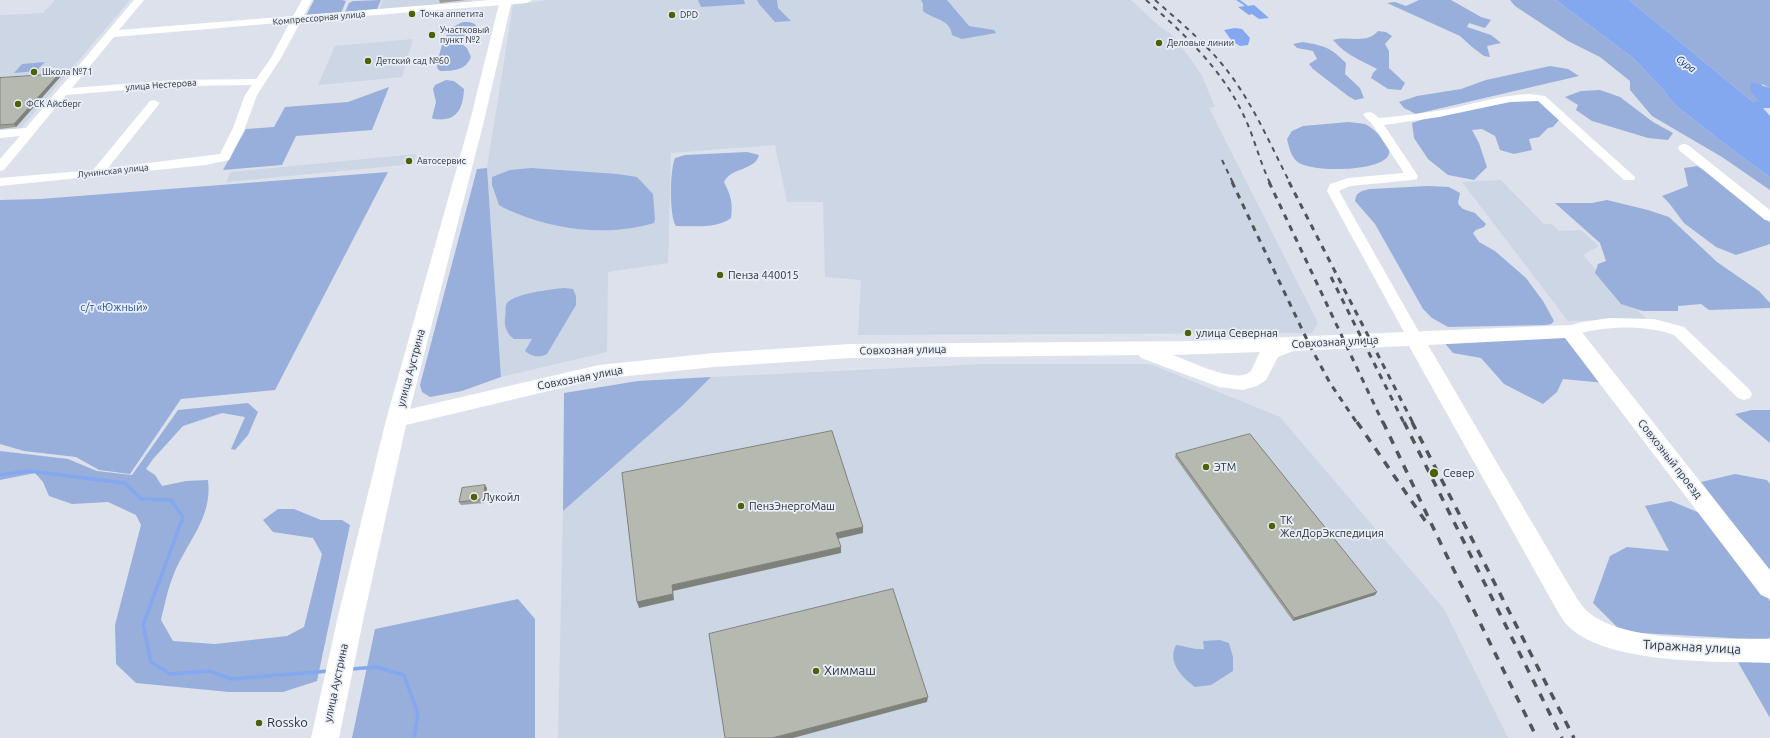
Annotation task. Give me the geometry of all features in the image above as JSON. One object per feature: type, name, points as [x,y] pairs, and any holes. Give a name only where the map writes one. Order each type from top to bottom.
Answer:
[{"type":"main road","name":"улица Аустрина","points":[[325,738],[339,670],[397,420],[477,121],[506,1]]},
{"type":"main road","name":"Совхозная улица","points":[[397,420],[599,372],[706,361],[850,351],[1138,349],[1291,344],[1570,331]]},
{"type":"main road","name":"Совхозный проезд","points":[[1570,331],[1770,588]]},
{"type":"main road","name":"Тиражная улица","points":[[1415,338],[1558,589],[1579,620],[1593,630],[1621,640],[1656,647],[1770,651]]},
{"type":"main road","points":[[1138,349],[1226,382],[1243,383],[1255,379],[1259,375],[1270,352],[1291,344]]},
{"type":"main road","points":[[1234,346],[1251,354],[1257,359],[1262,368]]},
{"type":"street","points":[[0,167],[139,0]]},
{"type":"street","points":[[260,82],[276,58],[307,0]]},
{"type":"street","name":"Компрессорная улица","points":[[110,34],[297,20],[527,0]]},
{"type":"street","name":"улица Нестерова","points":[[62,92],[174,83],[260,82]]},
{"type":"street","name":"Лунинская улица","points":[[0,182],[97,173],[225,158],[239,128],[251,95],[260,82]]},
{"type":"street","points":[[1415,338],[1333,191],[1335,187],[1348,182],[1412,176],[1373,118],[1459,110],[1499,100],[1531,97],[1541,98],[1629,177]]},
{"type":"street","points":[[97,173],[154,103]]},
{"type":"street","points":[[0,134],[30,131]]},
{"type":"street","points":[[1684,148],[1770,217]]},
{"type":"street","points":[[1570,331],[1582,326],[1601,324],[1653,323],[1667,326],[1679,331],[1744,394]]},
{"type":"shaded area","name":"Школа №71","points":[[55,0],[130,0],[20,129],[0,130],[0,15],[43,13]]},
{"type":"shaded area","points":[[383,0],[472,0],[471,3],[379,10]]},
{"type":"shaded area","points":[[548,0],[1131,0],[1159,26],[1171,34],[1202,76],[1215,107],[1209,108],[1318,323],[1312,333],[858,335],[861,280],[825,277],[823,202],[787,202],[775,145],[671,153],[668,263],[608,272],[607,352],[501,377],[487,168],[513,5]]},
{"type":"shaded area","name":"Детский сад №60","points":[[413,39],[402,77],[318,85],[335,46]]},
{"type":"shaded area","points":[[416,154],[414,164],[226,182],[231,172]]},
{"type":"shaded area","points":[[1501,180],[1544,224],[1552,224],[1559,231],[1581,230],[1599,246],[1583,255],[1602,277],[1647,319],[1568,321],[1462,182]]},
{"type":"shaded area","points":[[985,364],[1150,364],[1280,417],[1444,609],[1508,738],[558,738],[563,511],[682,406],[711,377]]},
{"type":"green space","points":[[314,0],[346,1],[341,13],[306,16]]},
{"type":"green space","points":[[381,0],[377,9],[345,12],[349,3],[353,1]]},
{"type":"green space","points":[[698,0],[744,0],[745,4],[701,7]]},
{"type":"green space","points":[[757,0],[777,0],[778,8],[791,21],[775,22]]},
{"type":"green space","points":[[921,0],[947,0],[969,26],[994,30],[996,33],[962,39],[952,35],[951,30],[945,22],[923,11],[923,4]]},
{"type":"green space","points":[[1419,0],[1451,0],[1481,17],[1491,20],[1485,28],[1469,23],[1467,27],[1491,35],[1501,43],[1487,46],[1490,57],[1484,56],[1460,36],[1387,3],[1395,2],[1406,6]]},
{"type":"green space","points":[[1510,0],[1556,0],[1633,58],[1660,86],[1675,105],[1770,177],[1770,190],[1722,157],[1652,116],[1630,90],[1630,81],[1600,57],[1568,41],[1515,6]]},
{"type":"green space","points":[[1629,0],[1770,0],[1770,88],[1762,84],[1760,102],[1753,102]]},
{"type":"green space","points":[[463,22],[470,22],[478,29],[466,37],[462,44],[467,48],[471,57],[466,65],[459,69],[440,71],[437,68],[441,47],[451,30],[456,25]]},
{"type":"green space","points":[[1378,31],[1386,32],[1392,36],[1385,44],[1389,51],[1389,68],[1405,83],[1401,90],[1388,89],[1371,78],[1377,69],[1348,54],[1333,40],[1368,38]]},
{"type":"green space","points":[[1303,42],[1327,48],[1346,63],[1345,74],[1360,88],[1364,98],[1355,100],[1313,69],[1309,64],[1317,59],[1313,51],[1297,48],[1293,44]]},
{"type":"green space","points":[[45,62],[36,71],[14,73],[22,64]]},
{"type":"green space","points":[[1550,66],[1568,69],[1579,76],[1416,114],[1404,108],[1399,102],[1417,96],[1461,89],[1486,80]]},
{"type":"green space","points":[[446,80],[454,81],[464,89],[462,103],[457,113],[453,116],[442,119],[434,119],[432,118],[436,102],[433,89],[435,85]]},
{"type":"green space","points":[[389,87],[372,130],[296,136],[282,165],[223,170],[246,129],[274,127],[285,107],[348,102]]},
{"type":"green space","points":[[1600,90],[1620,97],[1653,122],[1673,133],[1668,140],[1648,138],[1592,121],[1576,110],[1578,105],[1565,97],[1581,91]]},
{"type":"green space","points":[[1534,99],[1546,104],[1559,120],[1553,127],[1548,128],[1539,137],[1529,139],[1532,150],[1514,154],[1500,150],[1495,136],[1482,129],[1472,130],[1479,143],[1487,167],[1474,180],[1448,175],[1428,159],[1414,138],[1412,123],[1421,120],[1485,105]]},
{"type":"green space","points":[[1349,122],[1365,124],[1378,133],[1388,147],[1388,156],[1382,161],[1372,165],[1345,169],[1318,168],[1307,166],[1296,161],[1291,152],[1287,139],[1292,131],[1303,126]]},
{"type":"green space","points":[[747,152],[759,155],[757,160],[748,167],[727,177],[724,182],[731,199],[731,218],[719,224],[676,226],[671,203],[672,171],[675,158],[685,155]]},
{"type":"green space","points":[[1697,166],[1717,178],[1754,206],[1770,223],[1770,244],[1736,255],[1716,247],[1684,223],[1662,196],[1688,186],[1684,168]]},
{"type":"green space","points":[[487,168],[501,377],[462,391],[430,397],[422,392],[420,385],[477,169]]},
{"type":"green space","points":[[531,168],[618,174],[637,177],[653,194],[654,223],[637,227],[603,230],[568,228],[534,220],[499,205],[492,185],[492,177],[510,170]]},
{"type":"green space","name":"с/т «Южный»","points":[[388,172],[275,390],[181,399],[130,474],[99,470],[76,457],[24,451],[0,444],[0,200],[40,199]]},
{"type":"green space","points":[[1428,186],[1449,187],[1460,193],[1459,205],[1463,209],[1475,213],[1486,224],[1484,227],[1473,233],[1479,242],[1495,251],[1526,278],[1543,301],[1554,321],[1551,324],[1448,327],[1432,318],[1423,309],[1375,224],[1355,201],[1356,196],[1364,190]]},
{"type":"green space","points":[[1607,200],[1669,217],[1717,262],[1759,291],[1770,303],[1770,308],[1709,310],[1701,304],[1678,306],[1678,311],[1643,311],[1621,304],[1595,273],[1598,264],[1606,261],[1600,243],[1555,203],[1592,203]]},
{"type":"green space","points":[[564,288],[573,289],[576,296],[576,305],[547,354],[541,356],[530,355],[525,351],[532,339],[514,339],[506,330],[506,305],[509,301],[523,295]]},
{"type":"green space","points":[[1560,335],[1580,347],[1605,383],[1563,379],[1557,392],[1543,404],[1504,384],[1481,358],[1453,353],[1442,340]]},
{"type":"green space","points":[[711,377],[682,406],[563,511],[564,393],[638,381]]},
{"type":"green space","points":[[248,403],[258,412],[248,435],[235,450],[231,449],[245,417],[222,413],[183,426],[153,459],[146,469],[155,475],[162,486],[186,481],[208,480],[208,494],[202,520],[177,566],[167,594],[161,620],[173,641],[215,644],[287,636],[304,627],[322,554],[313,538],[273,532],[263,520],[278,509],[294,509],[321,520],[342,520],[350,525],[317,681],[283,692],[229,692],[136,683],[116,664],[115,625],[141,525],[136,515],[108,502],[72,504],[49,496],[43,482],[35,473],[0,480],[0,451],[68,459],[97,471],[132,475],[178,410]]},
{"type":"green space","points":[[1752,410],[1770,410],[1770,443],[1735,414]]},
{"type":"green space","points":[[1735,474],[1767,480],[1770,484],[1770,571],[1701,482]]},
{"type":"green space","points":[[1671,501],[1712,518],[1770,601],[1770,637],[1767,640],[1622,632],[1593,603],[1610,556],[1627,547],[1669,551],[1645,506]]},
{"type":"green space","points":[[518,599],[535,619],[535,738],[352,738],[375,629]]},
{"type":"green space","points":[[1220,640],[1229,643],[1233,657],[1233,671],[1211,685],[1195,687],[1185,679],[1177,669],[1173,658],[1176,645],[1204,649],[1203,641]]},
{"type":"green space","points":[[1735,657],[1770,658],[1770,718]]},
{"type":"water","points":[[1236,0],[1240,0],[1248,6],[1254,5],[1269,18],[1259,19],[1252,14],[1249,15],[1238,7],[1245,6]]},
{"type":"water","name":"Сура","points":[[1556,0],[1629,0],[1753,102],[1760,101],[1750,91],[1751,82],[1770,88],[1770,108],[1763,108],[1770,116],[1770,177],[1675,105],[1660,86],[1633,58]]},
{"type":"water","points":[[1235,28],[1242,29],[1250,38],[1248,45],[1240,46],[1232,41],[1224,30]]},
{"type":"building","name":"ФСК Айсберг","points":[[59,74],[14,124],[0,125],[0,78]]},
{"type":"building","name":"ПензЭнергоМаш","points":[[832,431],[863,527],[836,533],[841,547],[672,585],[673,594],[637,602],[622,473]]},
{"type":"building","name":"ТК ЖелДорЭкспедиция","points":[[1250,434],[1377,592],[1294,618],[1176,454]]},
{"type":"building","name":"Лукойл","points":[[485,485],[483,499],[459,502],[462,488]]},
{"type":"building","name":"Химмаш","points":[[893,589],[928,697],[772,738],[725,738],[709,634]]},
{"type":"waterway","points":[[0,475],[29,471],[125,483],[141,499],[171,500],[183,517],[143,625],[151,662],[170,674],[209,671],[231,679],[329,671]]},
{"type":"waterway","points":[[351,669],[377,667],[404,675],[418,714],[414,738]]},
{"type":"railway","points":[[1146,0],[1188,39],[1224,82],[1247,122],[1270,183]]},
{"type":"railway","points":[[1155,0],[1203,44],[1229,73],[1254,113],[1290,183]]},
{"type":"railway","points":[[1222,160],[1233,183]]},
{"type":"railway","points":[[1232,182],[1309,344],[1330,383],[1357,423]]},
{"type":"railway","points":[[1269,182],[1383,423]]},
{"type":"railway","points":[[1289,182],[1413,423]]},
{"type":"railway","points":[[1331,277],[1404,423]]},
{"type":"railway","points":[[1357,422],[1426,522]]},
{"type":"railway","points":[[1383,422],[1441,544],[1537,738]]},
{"type":"railway","points":[[1404,422],[1562,738]]},
{"type":"railway","points":[[1412,422],[1574,738]]},
{"type":"place","name":"Точка аппетита","points":[[412,14]]},
{"type":"place","name":"DPD","points":[[672,15]]},
{"type":"place","name":"Участковый пункт №2","points":[[432,35]]},
{"type":"place","name":"Деловые линии","points":[[1159,43]]},
{"type":"place","name":"Детский сад №60","points":[[368,61]]},
{"type":"place","name":"Школа №71","points":[[34,72]]},
{"type":"place","name":"ФСК Айсберг","points":[[18,104]]},
{"type":"place","name":"Автосервис","points":[[409,161]]},
{"type":"place","name":"Пенза 440015","points":[[720,275]]},
{"type":"place","name":"улица Северная","points":[[1188,333]]},
{"type":"place","name":"ЭТМ","points":[[1206,467]]},
{"type":"place","name":"Север","points":[[1434,473]]},
{"type":"place","name":"Лукойл","points":[[474,497]]},
{"type":"place","name":"ПензЭнергоМаш","points":[[741,506]]},
{"type":"place","name":"ТК ЖелДорЭкспедиция","points":[[1272,526]]},
{"type":"place","name":"Химмаш","points":[[816,671]]},
{"type":"place","name":"Rossko","points":[[259,723]]}]
